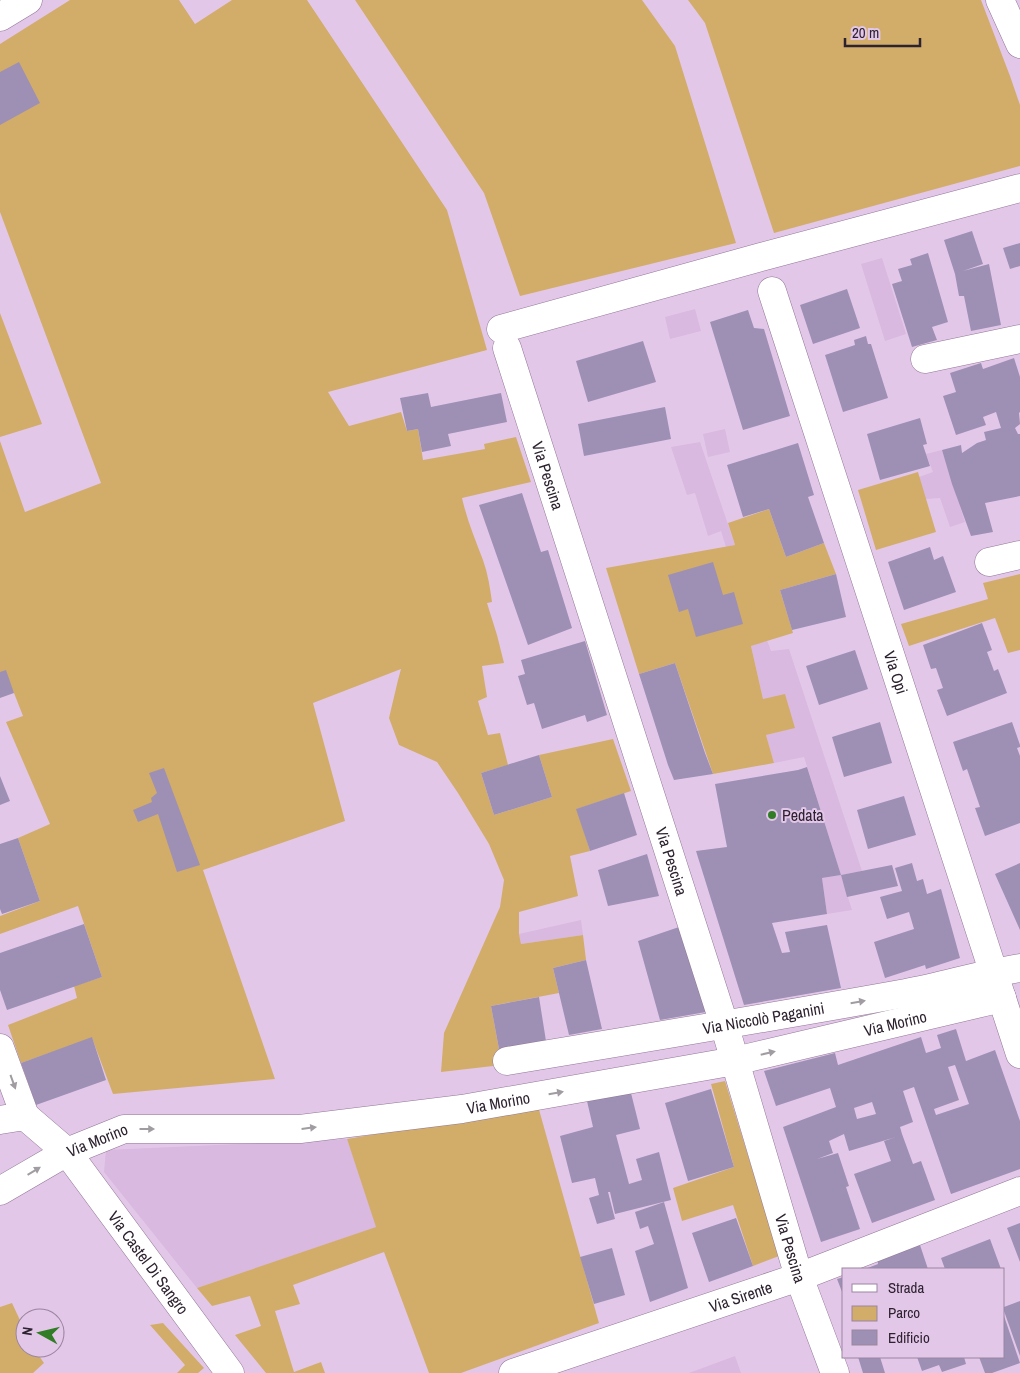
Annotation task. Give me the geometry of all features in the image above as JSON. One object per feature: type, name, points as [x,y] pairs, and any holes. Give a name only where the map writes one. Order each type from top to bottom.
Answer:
[{"type":"street","points":[[0,17],[28,0]]},
{"type":"street","points":[[1000,0],[1020,44]]},
{"type":"street","name":"Via Pescina","points":[[835,1373],[799,1277],[724,1024],[504,339],[770,254],[1020,188]]},
{"type":"street","name":"Via Opi","points":[[772,292],[1020,1054]]},
{"type":"street","points":[[925,359],[1020,339]]},
{"type":"street","points":[[989,562],[1020,555]]},
{"type":"street","name":"Via Niccolò Paganini","points":[[507,1061],[926,990],[993,972],[1020,968]]},
{"type":"street","name":"Via Morino","points":[[0,1191],[67,1152],[124,1128],[300,1130],[462,1108],[735,1061],[1002,998]]},
{"type":"street","points":[[0,1048],[13,1118]]},
{"type":"street","name":"Via Castel Di Sangro","points":[[13,1118],[67,1152],[230,1373]]},
{"type":"street","name":"Via Sirente","points":[[513,1373],[799,1277],[1020,1190]]},
{"type":"shaded area","points":[[882,258],[906,334],[885,341],[861,264]]},
{"type":"shaded area","points":[[695,309],[701,331],[670,339],[665,317]]},
{"type":"shaded area","points":[[725,429],[730,452],[708,457],[703,434]]},
{"type":"shaded area","points":[[700,442],[735,545],[726,547],[721,531],[708,536],[695,493],[687,495],[671,447]]},
{"type":"shaded area","points":[[942,450],[965,522],[950,527],[940,498],[925,499],[919,477],[933,472],[926,454]]},
{"type":"shaded area","points":[[767,640],[771,651],[789,649],[862,871],[841,875],[804,757],[774,763],[766,735],[795,727],[763,699],[751,646]]},
{"type":"shaded area","points":[[841,875],[852,910],[827,914],[822,878]]},
{"type":"shaded area","points":[[581,920],[583,935],[521,944],[519,934]]},
{"type":"shaded area","points":[[347,1139],[377,1227],[197,1288],[104,1172],[106,1150]]},
{"type":"shaded area","points":[[735,1356],[741,1373],[689,1373]]},
{"type":"green space","points":[[70,0],[179,0],[195,24],[232,0],[307,0],[447,210],[487,350],[328,392],[349,426],[401,412],[407,431],[418,429],[423,460],[485,449],[484,444],[516,437],[531,482],[462,498],[486,570],[492,602],[487,603],[504,663],[482,666],[487,697],[478,701],[488,735],[500,733],[508,765],[481,773],[494,815],[552,797],[539,755],[613,739],[631,791],[577,809],[590,851],[570,856],[578,896],[519,912],[521,944],[583,935],[586,960],[553,968],[559,993],[491,1006],[499,1049],[493,1066],[441,1072],[444,1033],[500,907],[504,880],[489,844],[437,762],[399,745],[389,718],[401,669],[313,703],[345,821],[203,870],[275,1079],[113,1094],[92,1038],[21,1063],[8,1025],[77,998],[74,986],[102,977],[78,906],[0,934],[0,916],[40,901],[18,838],[50,824],[6,722],[23,716],[14,693],[0,672],[0,441],[25,512],[101,483],[0,212],[0,44]]},
{"type":"green space","points":[[355,0],[642,0],[675,46],[736,243],[520,296],[484,193]]},
{"type":"green space","points":[[688,0],[981,0],[1020,105],[1020,166],[774,233],[705,23]]},
{"type":"green space","points":[[0,313],[42,424],[0,437]]},
{"type":"green space","points":[[918,472],[936,532],[876,550],[858,490]]},
{"type":"green space","points":[[769,509],[786,557],[824,543],[836,574],[780,590],[793,633],[751,646],[763,699],[785,694],[795,728],[766,735],[774,763],[713,774],[675,663],[639,674],[606,568],[735,545],[728,523]]},
{"type":"green space","points":[[1020,574],[1020,650],[1008,653],[995,618],[909,646],[901,624],[988,599],[983,583]]},
{"type":"green space","points":[[725,1081],[779,1256],[753,1266],[733,1205],[682,1221],[673,1188],[734,1167],[711,1084]]},
{"type":"green space","points":[[538,1106],[599,1323],[461,1373],[429,1373],[384,1252],[293,1285],[300,1304],[275,1311],[294,1372],[321,1362],[325,1373],[266,1373],[235,1335],[261,1326],[250,1296],[212,1306],[197,1288],[376,1227],[347,1139]]},
{"type":"green space","points":[[12,1303],[15,1309],[15,1358],[40,1358],[44,1363],[33,1373],[0,1373],[0,1307]]},
{"type":"green space","points":[[163,1323],[204,1368],[198,1373],[177,1373],[185,1365],[150,1325]]},
{"type":"building","points":[[19,62],[40,103],[0,125],[0,72]]},
{"type":"building","points":[[972,231],[983,264],[963,271],[989,264],[1001,325],[971,331],[964,296],[959,296],[955,274],[944,240]]},
{"type":"building","points":[[1020,243],[1020,266],[1010,269],[1003,248]]},
{"type":"building","points":[[928,253],[948,322],[932,327],[937,340],[912,347],[892,284],[902,281],[898,269],[912,265],[910,259]]},
{"type":"building","points":[[847,289],[860,328],[813,344],[800,305]]},
{"type":"building","points":[[748,310],[754,328],[764,329],[790,416],[743,430],[710,322]]},
{"type":"building","points":[[866,336],[868,344],[871,344],[888,398],[843,412],[825,355],[855,345],[854,340]]},
{"type":"building","points":[[643,341],[656,382],[588,402],[576,361]]},
{"type":"building","points":[[1014,358],[1020,377],[1020,424],[1015,428],[1018,434],[1020,434],[1020,496],[985,503],[993,532],[971,536],[942,450],[961,445],[962,453],[977,443],[986,440],[984,432],[1001,428],[996,412],[983,417],[986,425],[956,435],[943,396],[956,392],[950,373],[981,363],[983,369]]},
{"type":"building","points":[[428,393],[431,407],[501,393],[507,422],[448,434],[451,446],[422,452],[418,429],[407,431],[400,398]]},
{"type":"building","points":[[665,407],[671,439],[584,456],[578,424]]},
{"type":"building","points":[[920,418],[927,444],[923,445],[930,466],[880,480],[867,434]]},
{"type":"building","points":[[798,443],[814,495],[808,497],[824,543],[786,557],[769,509],[743,517],[727,465]]},
{"type":"building","points":[[522,493],[541,552],[548,550],[572,628],[528,645],[479,505]]},
{"type":"building","points":[[930,547],[934,560],[943,556],[956,592],[904,610],[888,562]]},
{"type":"building","points":[[713,562],[723,595],[734,592],[743,624],[696,637],[688,609],[679,612],[668,575]]},
{"type":"building","points":[[836,574],[846,617],[792,630],[780,590]]},
{"type":"building","points":[[982,623],[992,650],[987,652],[994,671],[998,669],[1007,693],[947,716],[937,690],[943,688],[936,668],[931,669],[923,645]]},
{"type":"building","points":[[585,641],[607,715],[587,722],[585,715],[542,729],[534,703],[527,705],[518,676],[525,674],[521,660]]},
{"type":"building","points":[[855,650],[868,689],[819,705],[806,666]]},
{"type":"building","points":[[675,663],[713,774],[674,780],[668,765],[639,674]]},
{"type":"building","points":[[6,670],[14,693],[0,698],[0,672]]},
{"type":"building","points":[[880,722],[892,763],[844,777],[832,737]]},
{"type":"building","points":[[1012,722],[1020,745],[1017,748],[1020,756],[1020,823],[985,836],[975,808],[980,807],[967,769],[963,771],[953,742]]},
{"type":"building","points":[[539,755],[552,797],[494,815],[481,773]]},
{"type":"building","points":[[807,767],[841,875],[822,878],[827,914],[772,923],[782,953],[790,952],[785,932],[827,925],[841,988],[744,1005],[696,851],[727,847],[715,784]]},
{"type":"building","points":[[164,768],[200,865],[177,872],[158,814],[138,822],[133,810],[152,802],[151,798],[157,793],[149,773]]},
{"type":"building","points":[[0,776],[10,801],[0,805]]},
{"type":"building","points":[[624,793],[637,835],[590,851],[576,809]]},
{"type":"building","points":[[904,796],[916,835],[868,849],[857,810]]},
{"type":"building","points":[[18,838],[40,901],[2,914],[0,909],[0,844]]},
{"type":"building","points":[[647,854],[659,896],[608,906],[598,870]]},
{"type":"building","points":[[912,863],[917,881],[923,879],[927,894],[941,889],[960,958],[926,969],[925,965],[885,978],[874,942],[914,929],[909,912],[887,919],[880,897],[902,891],[895,868]]},
{"type":"building","points":[[1020,863],[1020,930],[995,874]]},
{"type":"building","points":[[892,865],[898,886],[847,897],[841,875]]},
{"type":"building","points":[[84,924],[102,977],[7,1010],[0,990],[0,953]]},
{"type":"building","points":[[679,927],[706,1012],[660,1020],[638,941]]},
{"type":"building","points":[[586,960],[602,1029],[569,1035],[553,968]]},
{"type":"building","points":[[539,997],[546,1041],[499,1049],[491,1006]]},
{"type":"building","points":[[956,1029],[966,1061],[995,1050],[1020,1121],[1020,1169],[951,1194],[914,1087],[903,1091],[913,1122],[900,1127],[902,1134],[913,1164],[921,1161],[935,1200],[872,1223],[854,1174],[891,1161],[884,1141],[896,1137],[849,1151],[844,1134],[829,1141],[833,1153],[817,1159],[838,1153],[849,1186],[846,1187],[860,1229],[821,1242],[783,1127],[836,1107],[830,1088],[776,1106],[764,1071],[835,1053],[838,1065],[921,1037],[926,1053],[941,1048],[937,1035]],"holes":[[[955,1065],[969,1104],[936,1115],[934,1109],[959,1100],[948,1067]],[[872,1102],[876,1114],[857,1119],[854,1108]]]},
{"type":"building","points":[[92,1037],[106,1080],[36,1105],[21,1063]]},
{"type":"building","points":[[630,1089],[640,1129],[616,1135],[629,1184],[642,1180],[636,1159],[659,1152],[671,1200],[615,1214],[610,1192],[608,1192],[615,1219],[597,1224],[589,1198],[599,1195],[595,1178],[572,1183],[560,1136],[593,1127],[587,1101]]},
{"type":"building","points":[[711,1089],[734,1167],[688,1181],[665,1103]]},
{"type":"building","points":[[664,1202],[688,1288],[650,1302],[635,1251],[654,1244],[648,1226],[640,1229],[635,1212]]},
{"type":"building","points":[[736,1218],[753,1266],[709,1282],[692,1233]]},
{"type":"building","points":[[1020,1223],[1020,1262],[1007,1228]]},
{"type":"building","points":[[990,1239],[1001,1268],[945,1268],[941,1258]]},
{"type":"building","points":[[920,1245],[928,1268],[868,1268],[878,1264],[877,1259]]},
{"type":"building","points":[[612,1248],[625,1295],[594,1304],[580,1257]]},
{"type":"building","points":[[842,1278],[842,1292],[837,1279]]},
{"type":"building","points":[[1020,1301],[1020,1356],[1005,1314],[1005,1307]]},
{"type":"building","points":[[1005,1319],[1020,1363],[992,1373],[985,1373],[979,1358],[1005,1358]]},
{"type":"building","points":[[858,1358],[880,1358],[885,1373],[863,1373]]},
{"type":"building","points":[[917,1358],[964,1358],[966,1364],[942,1372],[939,1365],[922,1371]]},
{"type":"place","name":"Pedata","points":[[772,815]]}]
